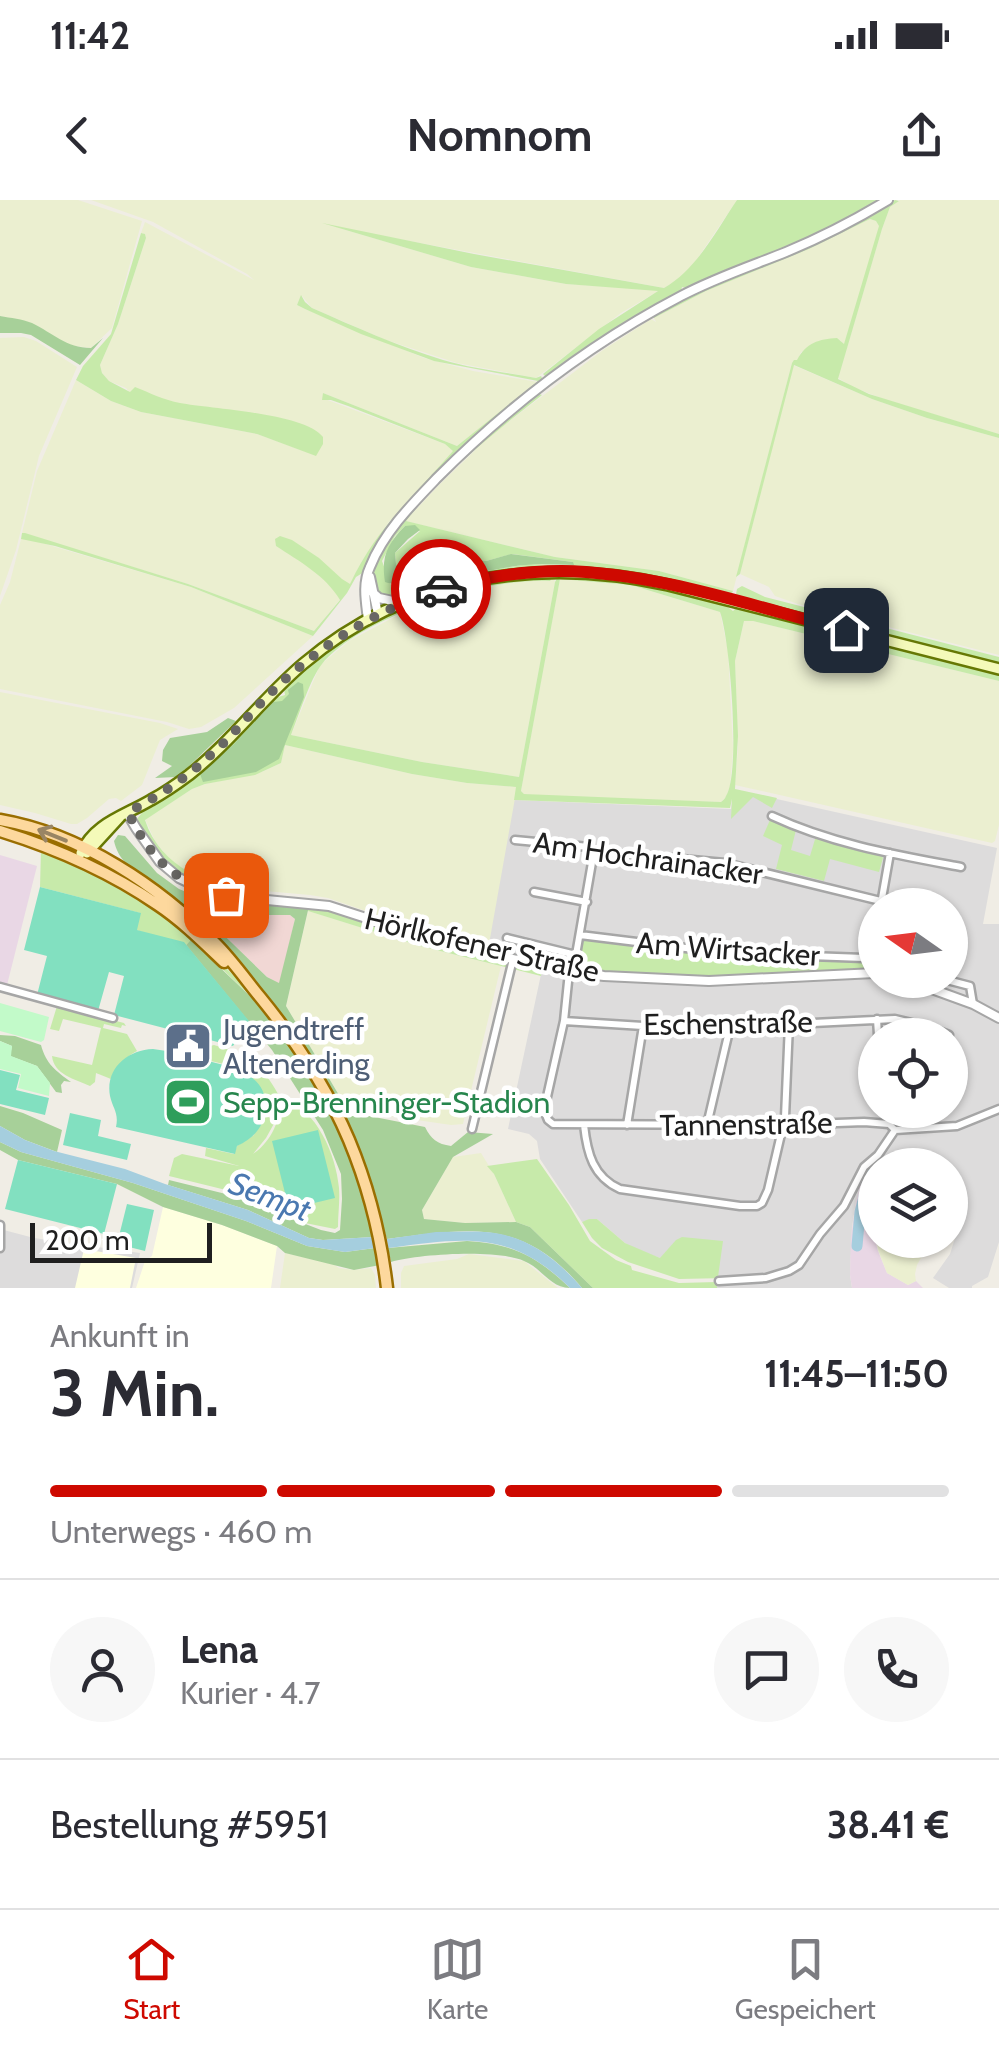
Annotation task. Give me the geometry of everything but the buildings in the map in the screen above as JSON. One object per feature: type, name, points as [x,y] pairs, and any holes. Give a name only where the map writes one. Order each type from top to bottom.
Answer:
[{"type":"main road","points":[[78,861],[100,828],[192,772],[331,641],[402,603],[467,582],[558,571],[606,574],[668,585],[999,669]]},
{"type":"main road","points":[[86,850],[125,814]]},
{"type":"main road","points":[[0,820],[42,831],[108,862],[197,925],[220,948],[285,1028],[318,1079],[349,1140],[368,1193],[387,1284]]},
{"type":"main road","points":[[0,831],[78,861],[159,906],[251,986]]},
{"type":"main road","points":[[106,834],[108,862]]},
{"type":"street","points":[[373,617],[365,593],[366,578],[397,522],[463,452],[533,394],[644,316],[685,294],[826,234],[888,200]]},
{"type":"street","points":[[370,567],[373,617]]},
{"type":"street","points":[[372,592],[379,598],[402,603]]},
{"type":"street","name":"Hörlkofener Straße","points":[[125,814],[160,862],[179,878],[200,888],[226,895],[329,906],[434,940],[571,972],[709,982],[858,974]]},
{"type":"street","points":[[772,816],[826,836],[961,867]]},
{"type":"street","name":"Am Hochrainacker","points":[[516,840],[724,863],[858,897]]},
{"type":"street","points":[[564,1021],[594,851]]},
{"type":"street","points":[[884,888],[890,853]]},
{"type":"street","points":[[534,892],[587,902]]},
{"type":"street","name":"Am Wirtsacker","points":[[580,936],[726,954],[858,958]]},
{"type":"street","points":[[507,938],[576,955]]},
{"type":"street","points":[[472,1128],[513,959]]},
{"type":"street","points":[[968,985],[973,1004]]},
{"type":"street","points":[[0,987],[114,1018]]},
{"type":"street","points":[[956,998],[999,1018]]},
{"type":"street","name":"Eschenstraße","points":[[564,1021],[730,1027],[858,1020]]},
{"type":"street","name":"Tannenstraße","points":[[564,1021],[544,1110],[553,1124],[784,1126],[858,1122]]},
{"type":"street","points":[[584,1125],[593,1164],[610,1185],[650,1194],[757,1206],[764,1198],[784,1126],[789,1024]]},
{"type":"street","points":[[627,1124],[643,1026]]},
{"type":"street","points":[[707,1125],[730,1027]]},
{"type":"street","name":"Tannenstraße","points":[[968,1122],[999,1109]]},
{"type":"street","points":[[720,1281],[766,1278],[799,1265],[844,1206],[858,1174],[878,1155],[892,1128]]},
{"type":"street","points":[[0,1225],[0,1248]]},
{"type":"shaded area","points":[[0,200],[78,200],[142,221],[112,328],[91,348],[67,345],[31,323],[0,316]]},
{"type":"shaded area","points":[[91,200],[737,200],[695,262],[664,288],[339,228],[471,267],[566,284],[660,290],[621,313],[536,378],[457,363],[386,340],[312,308],[302,296],[297,305],[424,358],[538,382],[457,446],[323,393],[325,399],[445,444],[454,451],[388,523],[346,592],[314,631],[188,584],[22,533],[37,471],[76,380],[111,401],[141,412],[257,434],[315,455],[308,428],[285,419],[176,403],[130,393],[109,381],[100,365],[146,238],[141,233],[145,222],[254,280],[153,222]]},
{"type":"shaded area","points":[[900,200],[999,200],[999,434],[886,400],[838,378],[882,229],[890,207]]},
{"type":"shaded area","points":[[870,219],[880,227],[844,345],[840,340],[801,352],[792,363],[733,591],[659,571],[555,557],[405,521],[490,436],[603,350],[651,319],[656,322],[654,318],[706,291]]},
{"type":"shaded area","points":[[24,337],[77,367],[39,456],[16,550],[0,596],[0,338]]},
{"type":"shaded area","points":[[793,365],[872,399],[999,438],[999,655],[798,604],[775,596],[769,587],[740,574]]},
{"type":"shaded area","points":[[21,539],[191,587],[313,636],[234,708],[201,727],[189,729],[0,689],[0,605]]},
{"type":"shaded area","points":[[560,578],[631,585],[720,612],[728,651],[733,749],[730,786],[721,802],[561,797],[521,791]]},
{"type":"shaded area","points":[[554,579],[519,777],[291,735],[320,665],[349,641],[396,616],[452,594]]},
{"type":"shaded area","points":[[744,621],[999,681],[999,825],[995,841],[735,785],[735,661]]},
{"type":"shaded area","points":[[0,692],[178,729],[160,740],[142,785],[121,801],[109,799],[87,818],[71,824],[0,805]]},
{"type":"shaded area","points":[[285,745],[412,774],[517,787],[489,944],[415,928],[328,898],[233,888],[193,876],[170,860],[145,819],[192,789],[262,772],[281,763]]},
{"type":"shaded area","points":[[736,790],[997,848],[983,924],[999,924],[999,1242],[988,1277],[972,1288],[949,1288],[933,1278],[947,1258],[968,1258],[968,1148],[858,1148],[852,1288],[717,1288],[717,1279],[638,1250],[597,1219],[582,1222],[540,1159],[537,1141],[529,1134],[508,1129],[543,965],[486,950],[514,800],[731,809]]},
{"type":"shaded area","points":[[0,855],[37,866],[7,985],[0,983]]},
{"type":"shaded area","points":[[230,904],[236,915],[290,915],[295,919],[280,984],[267,977],[199,911],[204,907],[221,913],[218,905]]},
{"type":"shaded area","points":[[308,911],[501,966],[463,1124],[348,1110],[286,1006]]},
{"type":"shaded area","points":[[481,1153],[516,1222],[424,1219],[422,1210],[453,1157]]},
{"type":"shaded area","points":[[858,1194],[858,1258],[881,1258],[887,1273],[908,1285],[916,1281],[923,1288],[852,1288],[851,1236]]},
{"type":"shaded area","points":[[163,1207],[277,1246],[271,1288],[136,1288],[145,1261],[152,1256]]},
{"type":"shaded area","points":[[0,1229],[34,1238],[140,1253],[132,1288],[0,1288]]},
{"type":"shaded area","points":[[84,1249],[136,1258],[130,1288],[75,1288]]},
{"type":"shaded area","points":[[285,1253],[339,1268],[371,1268],[376,1288],[280,1288]]},
{"type":"shaded area","points":[[469,1254],[524,1261],[558,1288],[401,1288],[404,1266]]},
{"type":"shaded area","points":[[881,1258],[921,1258],[916,1281],[908,1285],[887,1273]]},
{"type":"green space","points":[[737,200],[883,200],[805,241],[689,289],[682,287],[681,292],[547,378],[543,374],[599,329],[658,291],[566,284],[471,267],[322,223],[664,288],[696,260]]},
{"type":"green space","points":[[899,201],[890,207],[882,229],[838,379],[869,394],[999,434],[999,438],[872,399],[794,365],[740,574],[736,577],[792,363],[819,341],[837,338],[844,344],[879,226],[870,219],[654,318],[653,315]]},
{"type":"green space","points":[[141,233],[146,238],[100,365],[102,373],[130,392],[135,387],[180,403],[297,422],[323,437],[316,456],[257,434],[141,412],[111,401],[76,380],[111,334]]},
{"type":"green space","points":[[301,295],[312,308],[410,349],[466,366],[541,376],[544,382],[459,448],[459,453],[374,552],[364,572],[356,577],[347,593],[313,636],[191,587],[21,539],[25,533],[188,584],[314,631],[340,600],[320,576],[276,546],[275,539],[280,536],[292,540],[350,584],[384,529],[453,451],[445,444],[348,406],[322,400],[323,393],[457,446],[538,381],[434,361],[305,309],[297,305]]},
{"type":"green space","points":[[0,316],[32,323],[82,347],[91,348],[103,338],[80,365],[31,335],[0,333]]},
{"type":"green space","points":[[542,395],[453,470],[406,521],[555,557],[659,571],[733,591],[731,595],[632,575],[560,568],[494,573],[406,596],[378,594],[374,571],[387,543],[407,515],[487,435]],"holes":[[[405,526],[420,531],[395,553],[401,573],[448,555],[486,561],[512,554],[573,565],[528,564],[391,585],[382,561],[395,536]]]},
{"type":"green space","points":[[415,525],[420,530],[395,553],[401,573],[448,555],[486,561],[511,554],[574,565],[532,564],[413,583],[385,582],[384,565],[390,545],[405,526]]},
{"type":"green space","points":[[594,576],[688,593],[733,611],[745,608],[999,672],[999,681],[744,621],[735,661],[735,789],[777,798],[772,808],[753,797],[731,819],[732,799],[730,808],[514,800],[516,787],[412,774],[285,745],[281,763],[255,775],[192,789],[145,820],[153,837],[175,863],[206,880],[258,891],[256,897],[211,888],[186,877],[164,859],[144,833],[137,819],[145,809],[211,763],[272,699],[285,695],[288,683],[363,629],[418,601],[476,583],[553,577],[550,581],[524,581],[461,593],[366,630],[340,646],[322,664],[291,735],[519,777],[558,577]],"holes":[[[560,579],[631,585],[720,612],[730,676],[733,735],[730,783],[721,802],[521,791]]]},
{"type":"green space","points":[[742,586],[765,597],[999,657],[999,665],[744,601],[736,594]]},
{"type":"green space","points":[[298,682],[303,684],[304,697],[279,759],[256,772],[203,782],[200,774]]},
{"type":"green space","points":[[228,718],[236,721],[184,771],[176,777],[155,778],[172,766],[162,761],[170,738],[207,732]]},
{"type":"green space","points":[[770,820],[796,830],[791,850],[810,856],[816,836],[880,853],[883,858],[879,872],[830,859],[824,881],[776,869],[782,845],[763,836]]},
{"type":"green space","points":[[118,835],[125,836],[157,873],[179,889],[218,905],[221,914],[215,915],[204,907],[199,911],[267,977],[279,983],[295,919],[290,915],[235,915],[230,904],[243,901],[309,906],[286,1006],[349,1112],[425,1127],[435,1140],[451,1146],[468,1132],[493,1134],[453,1157],[422,1210],[424,1219],[516,1222],[530,1227],[593,1288],[582,1288],[538,1249],[493,1233],[444,1232],[387,1239],[370,1185],[287,1025],[125,862],[114,841]]},
{"type":"green space","points":[[41,849],[107,880],[167,918],[222,964],[272,1017],[192,940],[186,945],[136,930],[140,913],[40,887]]},
{"type":"green space","points":[[40,887],[141,913],[137,930],[184,942],[249,1021],[233,1046],[114,1015],[124,976],[109,972],[98,1011],[37,995],[47,956],[24,950]]},
{"type":"green space","points":[[309,906],[542,970],[541,976],[420,946],[308,911]]},
{"type":"green space","points":[[588,939],[717,954],[858,961],[858,970],[730,979],[614,974],[580,966],[582,942]]},
{"type":"green space","points":[[191,940],[272,1017],[314,1080],[348,1148],[373,1237],[309,1238],[248,1210],[168,1185],[169,1180],[230,1195],[321,1230],[340,1230],[341,1174],[323,1130],[272,1050],[186,945]]},
{"type":"green space","points":[[0,1003],[49,1017],[44,1040],[0,1031]]},
{"type":"green space","points":[[57,1006],[124,1023],[126,1026],[121,1028],[104,1024],[103,1028],[127,1034],[137,1051],[121,1063],[111,1079],[96,1073],[90,1086],[66,1076],[52,1056],[92,1065],[101,1028],[63,1019],[59,1031],[50,1029]]},
{"type":"green space","points":[[0,1035],[41,1045],[52,1066],[71,1082],[64,1081],[62,1093],[56,1092],[37,1066],[10,1056],[12,1046],[0,1041]]},
{"type":"green space","points":[[0,1041],[12,1046],[11,1056],[37,1066],[50,1083],[49,1096],[18,1088],[21,1074],[0,1069]]},
{"type":"green space","points":[[214,1045],[252,1062],[278,1094],[276,1118],[268,1117],[276,1120],[253,1154],[274,1130],[283,1099],[306,1112],[315,1123],[329,1148],[337,1175],[338,1227],[305,1223],[230,1191],[169,1176],[174,1158],[182,1154],[239,1166],[205,1156],[206,1148],[234,1154],[237,1146],[254,1135],[264,1096],[258,1085],[240,1070],[180,1055],[194,1056],[195,1050]]},
{"type":"green space","name":"Sepp-Brenninger-Stadion","points":[[153,1049],[234,1068],[261,1087],[265,1098],[262,1123],[252,1137],[237,1146],[235,1154],[116,1127],[111,1077],[127,1057]]},
{"type":"green space","points":[[0,1070],[20,1075],[16,1090],[49,1098],[45,1115],[0,1104]]},
{"type":"green space","points":[[0,1106],[62,1130],[57,1152],[0,1126]]},
{"type":"green space","points":[[70,1113],[101,1120],[98,1136],[131,1144],[127,1160],[63,1145]]},
{"type":"green space","points":[[318,1130],[335,1198],[289,1209],[272,1141]]},
{"type":"green space","points":[[0,1142],[21,1152],[133,1183],[246,1221],[307,1246],[345,1252],[375,1248],[380,1265],[354,1270],[285,1253],[277,1246],[222,1225],[163,1207],[117,1184],[18,1160],[0,1150]]},
{"type":"green space","points":[[537,1159],[590,1241],[616,1260],[632,1270],[679,1283],[717,1282],[717,1288],[593,1288],[530,1227],[516,1222],[487,1166]]},
{"type":"green space","points":[[18,1160],[117,1184],[104,1234],[5,1209]]},
{"type":"green space","points":[[127,1204],[154,1210],[145,1251],[117,1244]]},
{"type":"green space","points":[[597,1219],[625,1243],[660,1258],[682,1237],[723,1241],[718,1277],[727,1278],[679,1279],[628,1262],[592,1238],[582,1222]]},
{"type":"green space","points":[[467,1241],[498,1245],[523,1254],[570,1288],[557,1285],[530,1264],[512,1257],[458,1254],[391,1262],[388,1248]]},
{"type":"water","points":[[0,1126],[54,1151],[125,1169],[248,1210],[309,1238],[373,1237],[375,1248],[345,1252],[307,1246],[133,1183],[21,1152],[0,1142]]},
{"type":"water","points":[[436,1232],[485,1232],[514,1238],[551,1258],[582,1288],[570,1288],[527,1255],[485,1242],[388,1248],[387,1239]]},
{"type":"waterway","name":"Sempt","points":[[857,1246],[858,1235]]},
{"type":"way so far","points":[[226,895],[189,884],[169,870],[147,845],[128,812],[192,772],[278,686],[331,641],[402,603],[441,589]]},
{"type":"place","name":"Jugendtreff Altenerding","points":[[188,1046]]},
{"type":"place","name":"Sepp-Brenninger-Stadion","points":[[188,1102]]},
{"type":"route","points":[[441,589],[504,575],[558,571],[606,574],[668,585],[846,630]]}]
